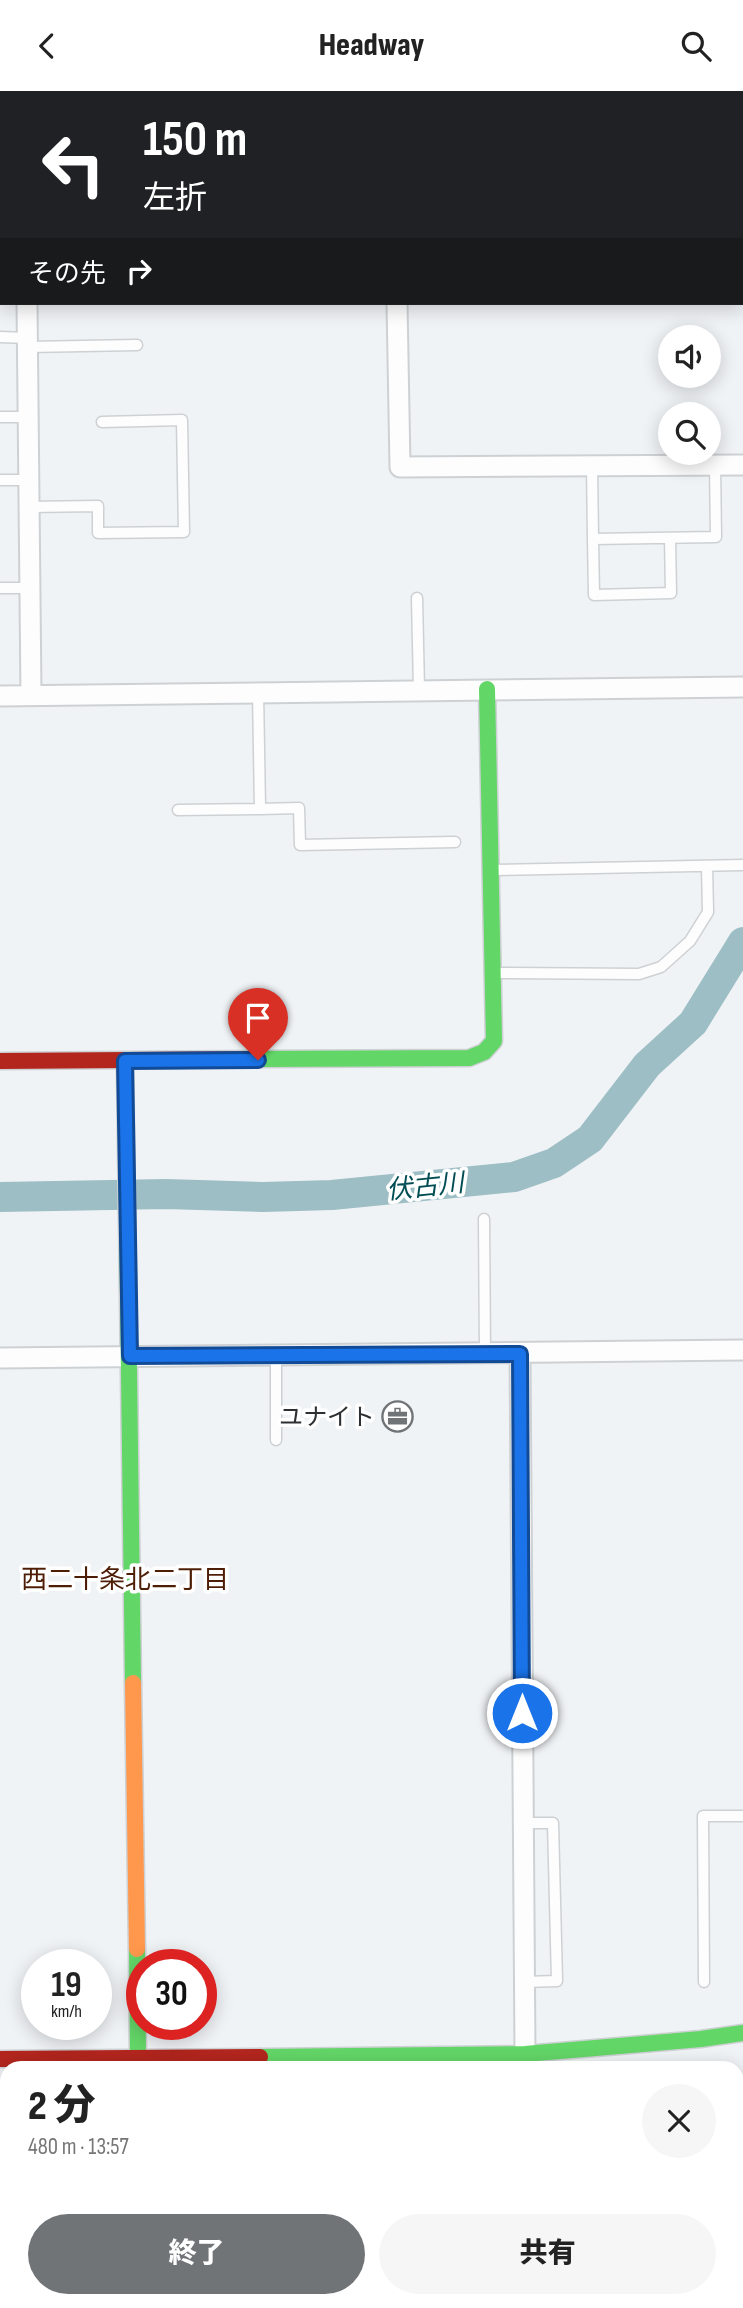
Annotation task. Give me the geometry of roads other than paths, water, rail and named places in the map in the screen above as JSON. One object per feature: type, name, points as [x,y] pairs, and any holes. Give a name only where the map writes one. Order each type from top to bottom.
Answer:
[{"type":"street","points":[[27,305],[31,695]]},
{"type":"street","points":[[397,305],[400,467],[715,465]]},
{"type":"street","points":[[721,465],[743,465]]},
{"type":"street","points":[[0,696],[743,687]]},
{"type":"street","points":[[0,1061],[469,1058],[484,1052],[494,1041],[487,689]]},
{"type":"street","points":[[125,1061],[138,2057]]},
{"type":"street","points":[[0,1357],[743,1350]]},
{"type":"street","points":[[520,1354],[525,2054]]},
{"type":"street","points":[[427,2061],[701,2039],[743,2033]]},
{"type":"street","points":[[78,2061],[138,2057],[251,2061]]},
{"type":"lane","points":[[0,337],[28,342],[137,345]]},
{"type":"lane","points":[[0,417],[29,417]]},
{"type":"lane","points":[[29,507],[98,506],[99,533],[184,531],[181,420],[102,422]]},
{"type":"lane","points":[[593,539],[716,537],[715,465]]},
{"type":"lane","points":[[592,466],[594,595],[671,593],[670,538]]},
{"type":"lane","points":[[0,480],[29,480]]},
{"type":"lane","points":[[0,589],[30,588]]},
{"type":"lane","points":[[417,598],[419,690]]},
{"type":"lane","points":[[258,692],[260,809]]},
{"type":"lane","points":[[178,810],[299,808],[299,845],[455,842]]},
{"type":"lane","points":[[491,870],[743,865]]},
{"type":"lane","points":[[493,973],[639,974],[661,967],[690,941],[708,912],[707,866]]},
{"type":"lane","points":[[484,1219],[485,1354]]},
{"type":"lane","points":[[276,1355],[276,1440]]},
{"type":"lane","points":[[704,1982],[703,1816],[743,1816]]},
{"type":"lane","points":[[523,1823],[553,1823],[557,1981],[524,1982]]},
{"type":"waterway","name":"伏古川","points":[[0,1197],[332,1195],[514,1177],[554,1163],[590,1139],[647,1065],[693,1023],[743,942]]},
{"type":"place","name":"ユナイト","points":[[398,1417]]},
{"type":"district","name":"西二十条北二丁目","points":[[125,1579]]}]
